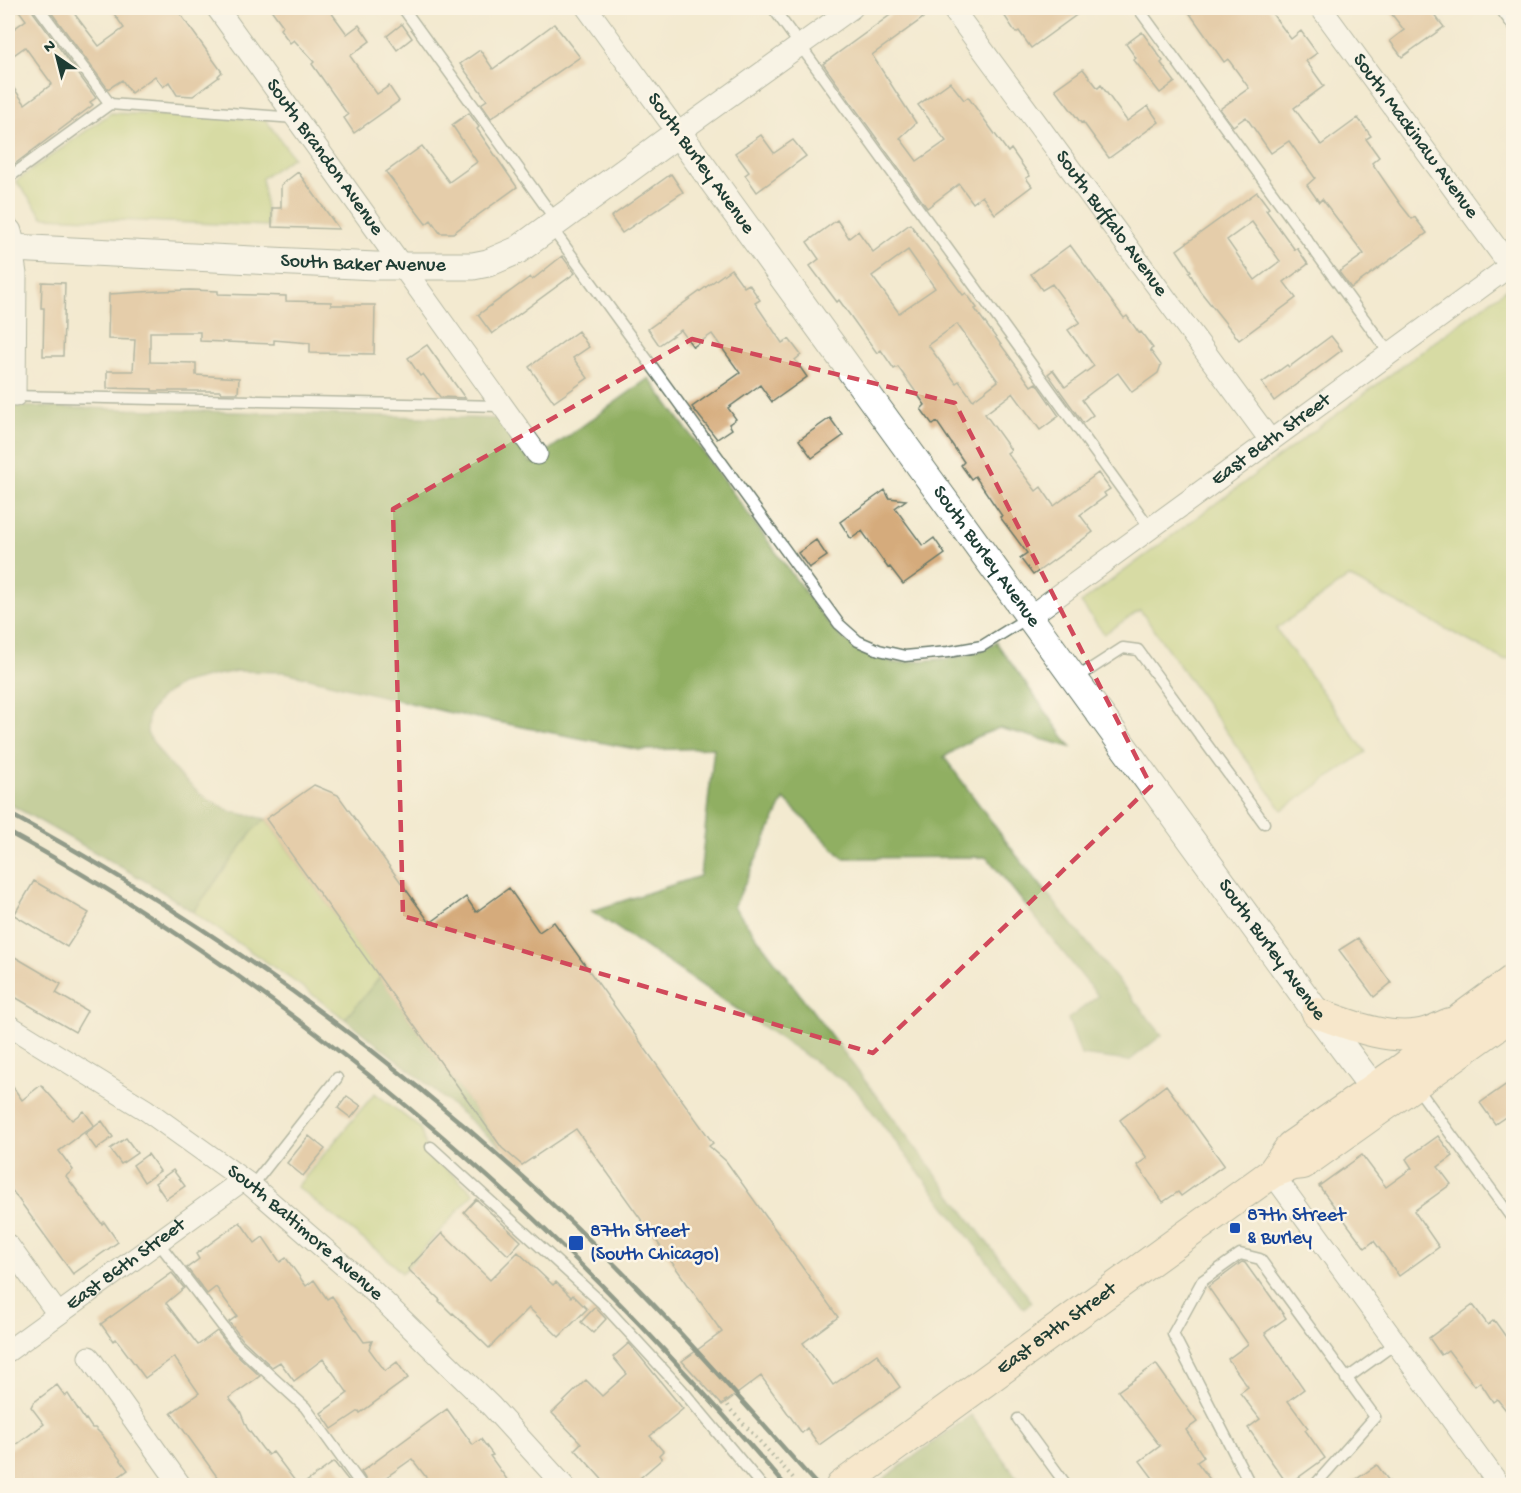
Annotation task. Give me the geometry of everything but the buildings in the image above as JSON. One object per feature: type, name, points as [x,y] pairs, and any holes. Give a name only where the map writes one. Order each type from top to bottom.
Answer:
[{"type":"main road","name":"East 87th Street","points":[[1409,1076],[1434,1044],[1461,1018],[1514,979]]},
{"type":"main road","points":[[1317,1013],[1360,1029],[1409,1035],[1426,1033],[1461,1018]]},
{"type":"main road","name":"East 87th Street","points":[[841,1485],[1272,1173],[1303,1164],[1379,1097],[1409,1076],[1514,1014]]},
{"type":"street","name":"South Brandon Avenue","points":[[217,8],[537,454]]},
{"type":"street","name":"South Burley Avenue","points":[[587,8],[1379,1097]]},
{"type":"street","points":[[678,133],[852,8]]},
{"type":"street","name":"South Buffalo Avenue","points":[[952,8],[1270,440]]},
{"type":"street","name":"South Mackinaw Avenue","points":[[1321,8],[1511,264]]},
{"type":"street","name":"South Baker Avenue","points":[[9,243],[403,267],[473,266],[488,263],[518,250],[678,133]]},
{"type":"street","points":[[9,243],[16,274],[11,396]]},
{"type":"street","name":"East 86th Street","points":[[1029,617],[1511,264]]},
{"type":"street","name":"South Baltimore Avenue","points":[[8,1025],[146,1110],[248,1183],[374,1292],[491,1406],[564,1485]]},
{"type":"street","points":[[1272,1173],[1500,1485]]},
{"type":"street","name":"East 86th Street","points":[[8,1351],[158,1242],[248,1183]]},
{"type":"street","points":[[8,1245],[58,1314]]},
{"type":"street","points":[[89,1356],[181,1485]]},
{"type":"lane","points":[[39,8],[110,104]]},
{"type":"lane","points":[[403,8],[554,225],[839,624],[858,642],[905,656],[982,646],[1029,617]]},
{"type":"lane","points":[[773,8],[1150,528]]},
{"type":"lane","points":[[1138,8],[1389,353]]},
{"type":"lane","points":[[1500,8],[1514,27]]},
{"type":"lane","points":[[8,178],[110,104],[296,118]]},
{"type":"lane","points":[[11,396],[503,406]]},
{"type":"lane","points":[[1075,680],[1123,648],[1138,650],[1264,823]]},
{"type":"lane","points":[[1409,1076],[1514,1221]]},
{"type":"lane","points":[[248,1183],[337,1078]]},
{"type":"lane","points":[[431,1147],[602,1303],[682,1390],[762,1485]]},
{"type":"lane","points":[[158,1242],[237,1345],[305,1407],[362,1485]]},
{"type":"lane","points":[[1251,1485],[1173,1334],[1202,1281],[1240,1254],[1260,1259],[1375,1417],[1314,1485]]},
{"type":"lane","points":[[1346,1379],[1396,1343]]},
{"type":"lane","points":[[1018,1419],[1066,1485]]},
{"type":"path","points":[[725,1400],[730,1409],[795,1480]]},
{"type":"highlighted area","points":[[692,339],[955,403],[1151,786],[873,1053],[403,916],[393,509]]},
{"type":"green space","points":[[111,113],[265,119],[293,157],[262,178],[268,226],[43,217],[16,181]]},
{"type":"green space","points":[[1513,284],[1513,657],[1504,660],[1349,577],[1276,629],[1366,752],[1282,810],[1140,610],[1104,634],[1081,603]]},
{"type":"green space","points":[[649,378],[824,618],[841,637],[863,651],[895,663],[954,658],[983,650],[996,642],[1071,747],[999,728],[976,737],[944,757],[1016,855],[1162,1035],[1129,1061],[1081,1055],[1068,1019],[1098,996],[987,857],[843,858],[784,799],[734,907],[1032,1302],[1024,1309],[855,1089],[592,911],[700,876],[714,748],[640,750],[447,712],[285,672],[237,671],[180,684],[159,699],[148,715],[147,733],[178,774],[204,797],[232,812],[266,819],[255,828],[193,912],[149,883],[8,803],[8,406],[500,419],[531,463]]},
{"type":"green space","points":[[266,819],[380,977],[345,1019],[193,912],[255,828]]},
{"type":"green space","points":[[380,977],[502,1148],[416,1075],[345,1019]]},
{"type":"green space","points":[[375,1093],[420,1128],[428,1153],[474,1193],[402,1273],[297,1187]]},
{"type":"green space","points":[[971,1415],[1022,1485],[875,1485]]},
{"type":"railway","points":[[8,813],[167,907],[320,1011],[393,1067],[534,1187],[601,1251],[657,1308],[818,1486]]},
{"type":"railway","points":[[8,832],[156,920],[228,969],[368,1074],[435,1130],[500,1187],[649,1333],[786,1486]]},
{"type":"place","name":"87th Street & Burley","points":[[1235,1228]]},
{"type":"place","name":"87th Street (South Chicago)","points":[[576,1243]]}]
